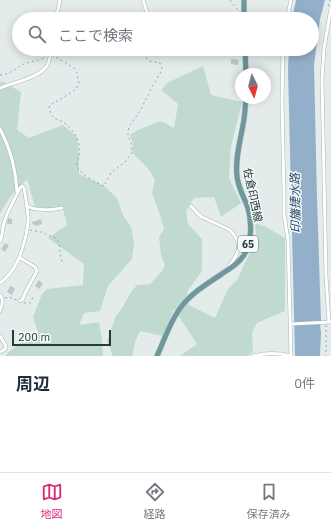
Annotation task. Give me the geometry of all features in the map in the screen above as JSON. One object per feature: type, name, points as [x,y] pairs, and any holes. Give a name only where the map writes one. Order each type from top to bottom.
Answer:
[{"type":"main road","points":[[244,0],[244,12]]},
{"type":"main road","points":[[245,56],[246,68]]},
{"type":"main road","name":"佐倉印西線","points":[[157,356],[176,314],[183,304],[199,290],[241,260],[245,254],[249,240],[250,218],[248,207],[240,189],[237,171],[246,104]]},
{"type":"street","points":[[57,12],[60,0]]},
{"type":"street","points":[[143,0],[147,12]]},
{"type":"street","points":[[288,12],[291,0]]},
{"type":"street","points":[[290,324],[330,322],[326,276],[322,80],[324,48],[331,8]]},
{"type":"street","points":[[0,88],[31,77],[46,68],[50,56]]},
{"type":"street","points":[[253,356],[277,354],[291,356],[288,240],[284,214],[283,56]]},
{"type":"street","points":[[0,129],[6,139],[9,149],[16,179],[17,194]]},
{"type":"street","points":[[0,241],[4,222],[22,186],[24,188],[28,214],[25,241],[20,257],[12,270],[0,283]]},
{"type":"street","points":[[27,206],[34,209],[55,210],[62,208]]},
{"type":"street","points":[[191,206],[202,217],[230,230],[237,239],[239,249],[238,253],[225,272]]},
{"type":"street","points":[[28,214],[34,209]]},
{"type":"street","points":[[20,257],[35,267],[37,271],[20,301]]},
{"type":"street","points":[[0,294],[1,300],[3,301],[0,311]]},
{"type":"street","points":[[0,336],[6,348],[0,352]]},
{"type":"path","points":[[230,0],[239,12]]},
{"type":"path","points":[[0,75],[8,74],[24,64],[48,56]]},
{"type":"path","points":[[56,56],[74,68],[77,73],[79,83],[76,89],[50,105],[48,108],[50,115],[63,122],[77,137],[79,156],[77,166],[79,169],[86,176],[104,186],[112,173],[126,161],[132,152],[131,143],[128,136],[129,127],[141,109],[162,69],[160,63],[150,61],[146,58],[146,56]]},
{"type":"path","points":[[28,219],[30,230],[41,232],[56,239],[59,244],[63,264]]},
{"type":"green space","points":[[203,66],[211,95],[235,100],[235,104],[242,104],[231,147],[229,178],[241,203],[221,217],[214,197],[194,198],[186,211],[188,224],[202,239],[202,271],[187,292],[189,305],[215,318],[228,289],[237,280],[251,250],[256,233],[255,223],[266,227],[285,238],[285,311],[257,323],[252,333],[253,352],[247,356],[180,356],[197,344],[174,309],[163,336],[140,331],[135,342],[132,356],[113,356],[107,341],[116,316],[131,292],[137,285],[150,284],[163,270],[165,264],[161,256],[159,237],[164,229],[152,193],[155,180],[149,170],[132,152],[133,144],[130,135],[138,130],[161,121],[174,128],[178,104],[161,90],[167,83]]},
{"type":"green space","points":[[2,81],[21,92],[17,130],[29,138],[63,125],[77,137],[79,174],[104,186],[117,198],[123,215],[131,227],[134,243],[132,259],[108,286],[100,311],[84,313],[79,325],[99,322],[103,356],[5,356],[23,340],[38,332],[33,317],[42,294],[47,289],[83,285],[84,264],[48,238],[67,225],[63,209],[35,207],[27,179],[11,196],[0,213],[0,83]]},
{"type":"water","points":[[296,0],[325,0],[319,27],[319,12],[293,12]]},
{"type":"water","name":"印旛捷水路","points":[[289,56],[315,56],[314,65],[321,321],[320,356],[295,356]]},
{"type":"building","points":[[231,59],[239,60],[238,65],[231,64]]},
{"type":"building","points":[[8,218],[12,219],[12,224],[7,224]]},
{"type":"building","points":[[41,219],[42,224],[35,226],[35,224],[33,225],[32,222]]},
{"type":"building","points":[[5,243],[9,245],[5,252],[1,249]]},
{"type":"building","points":[[39,280],[43,284],[39,289],[35,286]]},
{"type":"building","points":[[10,286],[15,288],[12,295],[7,292]]}]
